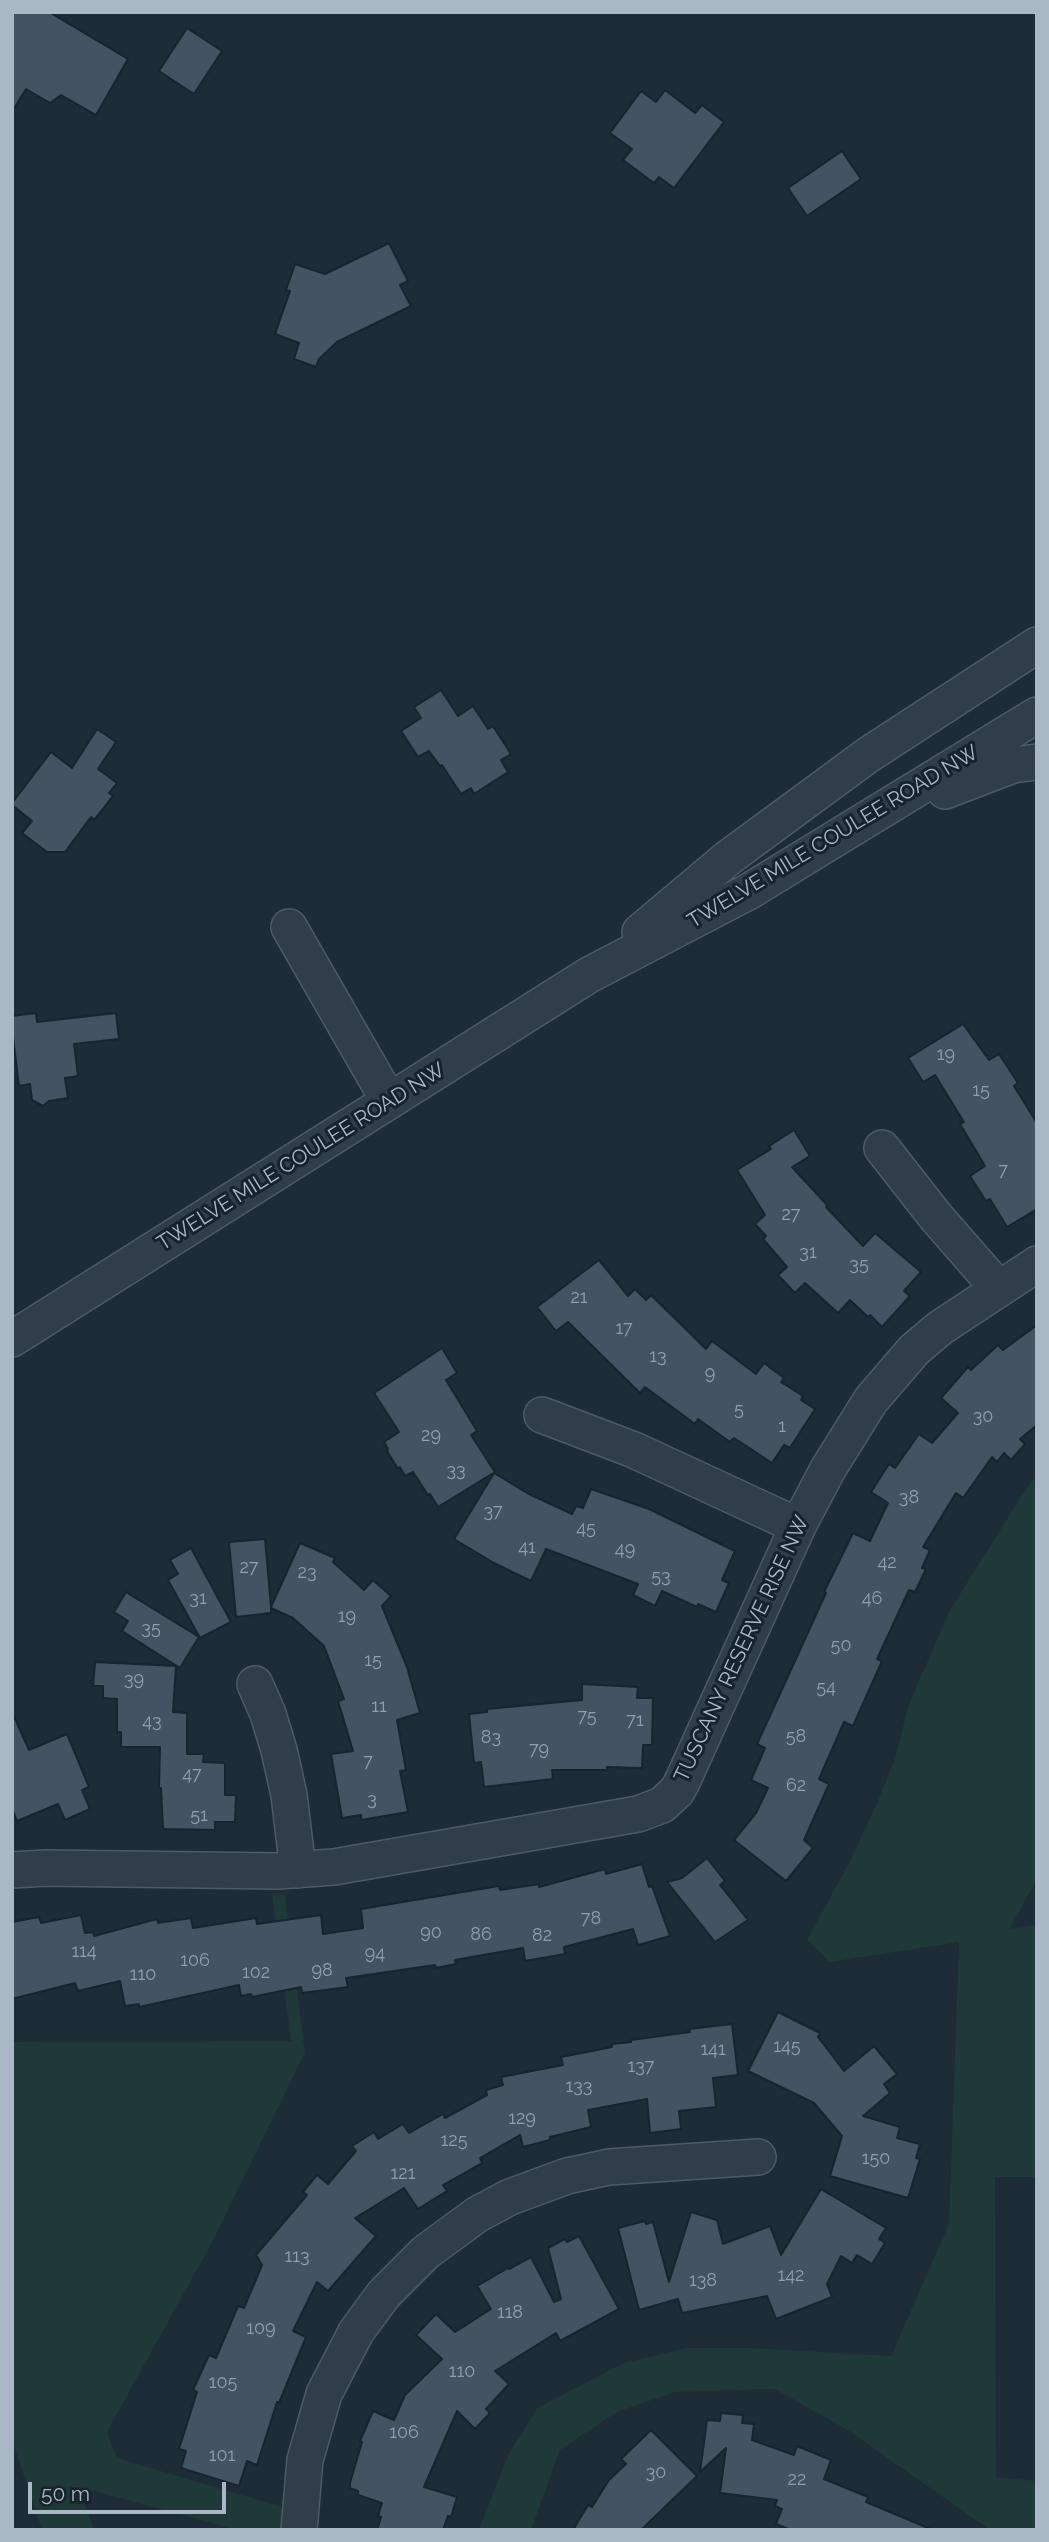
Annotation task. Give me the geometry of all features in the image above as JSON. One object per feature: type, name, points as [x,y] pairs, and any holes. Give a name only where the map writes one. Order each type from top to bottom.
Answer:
[{"type":"street","name":"TWELVE MILE COULEE ROAD NW","points":[[589,975],[728,858],[868,755],[1035,651]]},
{"type":"street","name":"TWELVE MILE COULEE ROAD NW","points":[[12,1339],[589,975],[748,892],[1037,715]]},
{"type":"street","points":[[857,825],[1013,765],[1037,762]]},
{"type":"street","points":[[289,927],[389,1101]]},
{"type":"street","points":[[882,1148],[936,1217],[999,1289]]},
{"type":"street","name":"TUSCANY RESERVE RISE NW","points":[[12,1870],[298,1870],[334,1867],[638,1814],[662,1805],[677,1791],[682,1782],[799,1526],[849,1432],[891,1374],[940,1328],[1037,1264]]},
{"type":"street","points":[[542,1415],[634,1450],[799,1526]]},
{"type":"street","points":[[255,1684],[279,1751],[289,1795],[298,1870]]},
{"type":"street","points":[[299,2530],[305,2460],[324,2394],[356,2332],[384,2294],[426,2252],[488,2208],[567,2176],[610,2167],[758,2157]]},
{"type":"green space","points":[[1037,1475],[1037,1880],[1009,1929],[1037,1925],[1037,2177],[995,2177],[996,2477],[1037,2481],[1037,2530],[990,2530],[849,2431],[775,2389],[675,2392],[617,2412],[560,2450],[531,2530],[479,2530],[508,2455],[537,2408],[624,2363],[687,2348],[752,2348],[891,2356],[949,2224],[959,1942],[830,1962],[807,1940],[850,1861],[878,1801],[895,1758],[909,1704],[950,1610]]},
{"type":"green space","points":[[272,1894],[285,1895],[305,2053],[210,2246],[107,2432],[117,2458],[289,2509],[289,2530],[238,2530],[79,2487],[94,2530],[42,2530],[12,2440],[12,2042],[291,2041]]},
{"type":"building","points":[[12,12],[49,12],[128,59],[96,115],[61,95],[50,103],[26,89],[12,112]]},
{"type":"building","points":[[187,28],[222,51],[194,94],[159,71]]},
{"type":"building","points":[[665,90],[695,113],[702,105],[724,122],[674,188],[659,177],[654,183],[623,160],[632,149],[610,133],[641,91],[656,102]]},
{"type":"building","points":[[842,151],[861,179],[807,216],[788,188]]},
{"type":"building","points":[[389,243],[408,281],[400,285],[411,306],[337,342],[319,359],[316,367],[294,359],[299,343],[275,334],[290,291],[286,290],[295,264],[325,274]]},
{"type":"building","points":[[441,690],[458,716],[473,706],[488,729],[493,726],[511,754],[501,760],[508,772],[474,794],[471,788],[461,794],[429,751],[418,757],[401,731],[421,718],[414,707]]},
{"type":"building","points":[[97,729],[116,742],[98,769],[117,783],[109,793],[113,796],[94,820],[91,817],[65,852],[47,852],[22,833],[32,821],[12,803],[51,752],[72,768]]},
{"type":"building","points":[[36,1013],[37,1022],[116,1013],[119,1039],[74,1044],[78,1076],[65,1078],[68,1098],[49,1101],[43,1106],[32,1100],[30,1084],[19,1086],[12,1029],[12,1016]]},
{"type":"building","points":[[963,1024],[989,1060],[999,1054],[1018,1083],[1014,1086],[1037,1123],[1037,1209],[1007,1227],[990,1199],[986,1201],[970,1176],[985,1166],[960,1124],[964,1122],[935,1075],[923,1082],[908,1058]]},
{"type":"building","points":[[794,1130],[810,1156],[792,1167],[828,1206],[826,1207],[863,1246],[875,1233],[921,1272],[904,1291],[910,1296],[882,1327],[850,1300],[838,1313],[805,1283],[795,1293],[778,1275],[787,1267],[763,1239],[766,1236],[755,1224],[765,1215],[737,1170],[771,1149],[769,1146]]},
{"type":"building","points":[[599,1260],[628,1296],[635,1289],[646,1300],[651,1295],[706,1349],[712,1341],[756,1374],[764,1363],[784,1378],[781,1382],[803,1396],[801,1400],[815,1409],[790,1448],[784,1445],[772,1463],[734,1438],[730,1442],[698,1419],[695,1424],[645,1387],[640,1393],[568,1322],[556,1331],[537,1307]]},
{"type":"building","points":[[1037,1325],[1037,1425],[1020,1439],[1025,1444],[1011,1460],[1004,1453],[997,1462],[992,1457],[963,1498],[956,1493],[923,1547],[930,1550],[922,1568],[926,1569],[915,1592],[909,1590],[877,1659],[882,1661],[853,1726],[844,1722],[819,1779],[829,1784],[804,1840],[813,1848],[786,1881],[734,1840],[756,1813],[768,1788],[751,1780],[765,1748],[757,1744],[826,1593],[824,1592],[853,1533],[870,1541],[888,1503],[871,1492],[889,1464],[895,1468],[919,1434],[932,1443],[958,1413],[941,1398],[968,1367],[971,1370],[998,1345],[1003,1350]]},
{"type":"building","points":[[442,1348],[457,1373],[446,1380],[477,1431],[471,1435],[495,1472],[438,1507],[413,1472],[405,1476],[387,1451],[384,1442],[399,1432],[374,1393]]},
{"type":"building","points":[[494,1473],[527,1493],[572,1514],[576,1506],[583,1508],[591,1489],[649,1509],[735,1551],[722,1580],[729,1583],[716,1612],[698,1604],[697,1607],[662,1591],[655,1606],[633,1595],[638,1584],[546,1549],[531,1581],[454,1539]]},
{"type":"building","points":[[265,1539],[271,1607],[300,1543],[335,1558],[333,1562],[364,1590],[373,1580],[391,1596],[382,1606],[407,1667],[420,1713],[397,1720],[406,1770],[400,1771],[408,1812],[361,1820],[361,1815],[342,1818],[331,1754],[353,1751],[338,1701],[344,1699],[324,1646],[293,1618],[271,1608],[271,1613],[236,1617],[229,1542]]},
{"type":"building","points":[[191,1548],[231,1622],[200,1638],[168,1580],[178,1574],[170,1560]]},
{"type":"building","points":[[126,1592],[199,1637],[180,1668],[122,1631],[128,1621],[114,1612]]},
{"type":"building","points":[[95,1662],[176,1666],[173,1712],[187,1713],[187,1754],[204,1754],[203,1762],[225,1763],[225,1795],[236,1795],[235,1822],[215,1822],[215,1830],[163,1829],[159,1788],[160,1747],[121,1747],[121,1732],[117,1732],[117,1699],[103,1698],[103,1686],[93,1686]]},
{"type":"building","points":[[582,1684],[638,1687],[637,1698],[653,1698],[652,1745],[643,1745],[642,1768],[552,1770],[553,1779],[484,1787],[481,1762],[474,1763],[469,1714],[487,1712],[487,1709],[582,1700]]},
{"type":"building","points":[[12,1712],[29,1750],[67,1734],[89,1787],[82,1790],[90,1809],[65,1820],[58,1804],[17,1821],[12,1809]]},
{"type":"building","points":[[707,1858],[725,1881],[720,1885],[748,1920],[715,1942],[667,1882],[682,1878]]},
{"type":"building","points":[[642,1864],[670,1936],[638,1945],[633,1929],[564,1947],[565,1954],[525,1961],[523,1948],[455,1960],[456,1964],[436,1968],[435,1965],[346,1978],[348,1987],[302,1993],[301,1987],[252,1997],[251,1994],[241,1996],[239,1985],[139,2007],[139,2004],[125,2006],[120,1981],[78,1991],[75,1983],[12,1999],[12,1922],[39,1917],[41,1923],[81,1915],[85,1933],[93,1932],[94,1936],[157,1919],[158,1923],[191,1918],[193,1928],[256,1918],[257,1924],[321,1915],[323,1934],[363,1928],[361,1909],[499,1886],[500,1890],[539,1884],[539,1887],[605,1869],[606,1874]]},
{"type":"building","points":[[778,2012],[820,2033],[818,2037],[844,2071],[874,2046],[897,2074],[884,2084],[890,2093],[863,2116],[900,2127],[897,2138],[920,2144],[916,2158],[920,2159],[908,2198],[830,2176],[842,2136],[814,2103],[748,2071]]},
{"type":"building","points":[[732,2024],[738,2075],[713,2078],[716,2107],[679,2111],[681,2129],[650,2133],[647,2099],[588,2110],[591,2127],[523,2147],[520,2135],[480,2158],[482,2163],[443,2185],[447,2191],[418,2209],[404,2188],[355,2218],[376,2236],[328,2291],[317,2282],[293,2331],[306,2337],[279,2403],[277,2402],[257,2465],[247,2461],[239,2486],[181,2468],[186,2451],[179,2449],[197,2392],[193,2390],[209,2355],[216,2358],[238,2306],[244,2308],[262,2265],[256,2255],[307,2195],[303,2192],[317,2175],[328,2184],[356,2151],[352,2146],[374,2132],[378,2139],[403,2124],[409,2133],[443,2114],[445,2118],[487,2095],[486,2090],[503,2085],[501,2077],[563,2065],[561,2057],[612,2047],[611,2044],[631,2040]]},
{"type":"building","points":[[821,2189],[886,2228],[879,2239],[885,2243],[872,2264],[857,2255],[852,2263],[841,2256],[827,2284],[832,2297],[776,2319],[767,2296],[682,2313],[678,2299],[639,2310],[618,2228],[645,2221],[646,2224],[653,2222],[669,2282],[691,2212],[717,2220],[723,2244],[770,2226],[781,2255]]},
{"type":"building","points":[[579,2236],[619,2309],[560,2341],[556,2333],[495,2371],[509,2384],[486,2409],[490,2413],[475,2429],[457,2411],[424,2487],[457,2497],[451,2517],[448,2516],[443,2530],[377,2530],[382,2503],[358,2495],[358,2491],[350,2488],[350,2483],[362,2442],[360,2441],[373,2411],[394,2420],[405,2395],[442,2359],[416,2335],[436,2314],[455,2332],[491,2309],[477,2286],[531,2257],[554,2302],[561,2299],[548,2248],[565,2239],[567,2242]]},
{"type":"building","points":[[721,2413],[743,2415],[742,2423],[754,2424],[752,2440],[794,2455],[797,2446],[831,2460],[824,2479],[868,2497],[866,2502],[933,2530],[791,2530],[776,2524],[782,2509],[775,2506],[777,2500],[720,2493],[726,2448],[700,2472],[707,2420],[720,2421]]},
{"type":"building","points":[[651,2430],[697,2476],[641,2530],[573,2530],[588,2505],[592,2507],[609,2480],[626,2464],[621,2459]]}]
